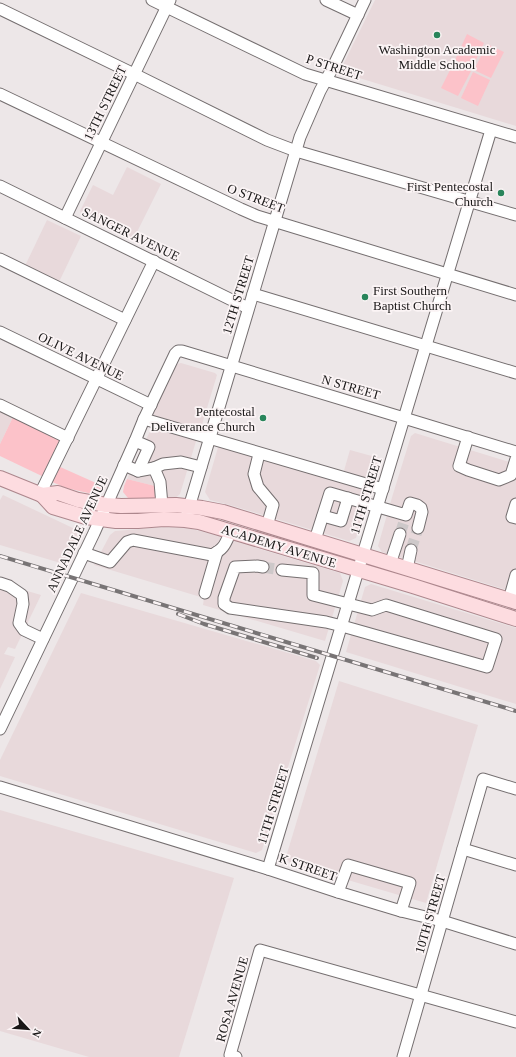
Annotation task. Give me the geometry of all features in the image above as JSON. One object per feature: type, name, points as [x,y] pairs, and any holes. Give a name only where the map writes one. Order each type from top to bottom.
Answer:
[{"type":"main road","name":"ACADEMY AVENUE","points":[[0,478],[41,495],[53,508],[100,520],[138,521],[164,519],[199,522],[421,588],[516,619]]},
{"type":"main road","name":"ACADEMY AVENUE","points":[[41,495],[58,493],[78,500],[106,505],[189,506],[223,512],[512,601]]},
{"type":"main road","points":[[231,531],[234,528],[242,527],[269,533],[286,532]]},
{"type":"street","name":"P STREET","points":[[152,0],[168,3],[305,74],[516,137]]},
{"type":"street","points":[[326,0],[358,15]]},
{"type":"street","points":[[326,80],[366,0]]},
{"type":"street","name":"13TH STREET","points":[[65,218],[168,3]]},
{"type":"street","points":[[0,10],[267,140],[296,151],[516,215]]},
{"type":"street","name":"12TH STREET","points":[[185,520],[296,151],[310,114],[326,80]]},
{"type":"street","name":"O STREET","points":[[0,94],[241,209],[275,221],[516,295]]},
{"type":"street","name":"11TH STREET","points":[[268,869],[491,130]]},
{"type":"street","name":"SANGER AVENUE","points":[[0,186],[248,308]]},
{"type":"street","points":[[0,259],[125,320]]},
{"type":"street","points":[[41,495],[154,261]]},
{"type":"street","points":[[253,294],[516,373]]},
{"type":"street","name":"OLIVE AVENUE","points":[[0,332],[151,405]]},
{"type":"street","name":"N STREET","points":[[178,351],[516,452]]},
{"type":"street","name":"ANNADALE AVENUE","points":[[0,729],[100,520],[144,419],[178,351]]},
{"type":"street","points":[[0,405],[68,438]]},
{"type":"street","points":[[144,419],[259,454],[383,489]]},
{"type":"street","points":[[468,437],[459,466],[499,480],[511,475],[516,459]]},
{"type":"street","points":[[135,442],[149,447],[138,471]]},
{"type":"street","points":[[259,454],[254,474],[258,487],[273,505],[267,526]]},
{"type":"street","points":[[124,465],[138,471],[154,468],[163,464],[181,462],[201,467]]},
{"type":"street","points":[[154,468],[160,482],[162,505]]},
{"type":"street","points":[[315,540],[330,493],[377,507],[405,518],[410,503],[417,505],[421,508],[422,512],[418,528]]},
{"type":"street","points":[[323,516],[341,521],[348,498]]},
{"type":"street","points":[[516,504],[512,517],[516,518]]},
{"type":"street","points":[[84,553],[110,562],[127,542],[134,540],[212,555],[221,550],[231,531]]},
{"type":"street","points":[[390,564],[400,534]]},
{"type":"street","points":[[407,569],[412,550]]},
{"type":"street","points":[[205,593],[217,552]]},
{"type":"street","points":[[263,567],[235,567],[224,598],[224,604],[230,608],[326,622],[487,667],[496,639],[386,605],[372,610],[313,595],[313,573],[282,570]]},
{"type":"street","points":[[512,601],[516,575]]},
{"type":"street","points":[[0,583],[9,586],[22,595],[23,604],[19,623],[24,630],[43,639]]},
{"type":"street","name":"10TH STREET","points":[[403,1057],[483,779],[516,789]]},
{"type":"street","name":"K STREET","points":[[0,787],[338,892],[442,921],[516,944]]},
{"type":"street","points":[[463,849],[516,865]]},
{"type":"street","points":[[338,892],[348,865],[410,883],[402,911]]},
{"type":"street","name":"ROSA AVENUE","points":[[233,1056],[260,950],[421,994]]},
{"type":"street","points":[[421,994],[516,1022]]},
{"type":"shaded area","name":"Washington Academic Middle School","points":[[375,0],[516,0],[516,126],[343,73],[341,69]]},
{"type":"shaded area","points":[[467,34],[484,43],[472,68],[455,60]]},
{"type":"shaded area","points":[[487,44],[504,52],[491,78],[474,70]]},
{"type":"shaded area","points":[[454,62],[471,71],[458,96],[441,88]]},
{"type":"shaded area","points":[[473,72],[490,80],[478,106],[461,98]]},
{"type":"shaded area","points":[[127,167],[161,184],[133,240],[83,217],[80,211],[93,185],[113,195]]},
{"type":"shaded area","points":[[47,220],[81,236],[58,284],[24,268]]},
{"type":"shaded area","points":[[181,363],[215,373],[217,375],[200,431],[153,417],[156,406],[177,364]]},
{"type":"shaded area","points":[[0,408],[14,415],[0,444]]},
{"type":"shaded area","points":[[14,415],[65,439],[46,478],[0,456],[0,444]]},
{"type":"shaded area","points":[[153,425],[197,438],[180,494],[175,498],[157,498],[155,486],[127,479]]},
{"type":"shaded area","points":[[415,433],[516,464],[516,593],[382,552],[378,546],[411,436]]},
{"type":"shaded area","points":[[219,444],[369,491],[356,538],[349,541],[210,500],[205,492]]},
{"type":"shaded area","points":[[350,450],[379,458],[372,483],[343,474]]},
{"type":"shaded area","points":[[58,466],[105,487],[102,492],[97,495],[66,488],[50,481]]},
{"type":"shaded area","points":[[127,479],[155,486],[157,498],[128,498],[123,492]]},
{"type":"shaded area","points":[[3,495],[75,529],[78,537],[64,564],[0,545],[0,500]]},
{"type":"shaded area","points":[[164,527],[187,528],[200,531],[340,573],[343,581],[325,641],[203,605],[204,598],[94,565],[110,535],[115,531]]},
{"type":"shaded area","points":[[0,583],[41,595],[15,649],[8,647],[4,654],[15,657],[0,689]]},
{"type":"shaded area","points":[[371,584],[516,628],[516,704],[346,652],[365,587]]},
{"type":"shaded area","points":[[81,593],[316,661],[320,665],[262,850],[256,853],[0,776],[0,760]]},
{"type":"shaded area","points":[[339,681],[478,725],[426,903],[290,863],[286,857]]},
{"type":"shaded area","points":[[0,810],[234,878],[179,1057],[89,1057],[0,1031]]},
{"type":"tunnel","points":[[400,534],[404,522]]},
{"type":"tunnel","points":[[411,550],[418,528]]},
{"type":"tunnel","points":[[263,567],[282,570]]},
{"type":"railway","points":[[0,556],[516,711]]},
{"type":"railway","points":[[178,614],[204,624],[317,658]]},
{"type":"place","name":"Washington Academic Middle School","points":[[437,35]]},
{"type":"place","name":"First Pentecostal Church","points":[[501,193]]},
{"type":"place","name":"First Southern Baptist Church","points":[[365,297]]},
{"type":"place","name":"Pentecostal Deliverance Church","points":[[263,418]]}]
